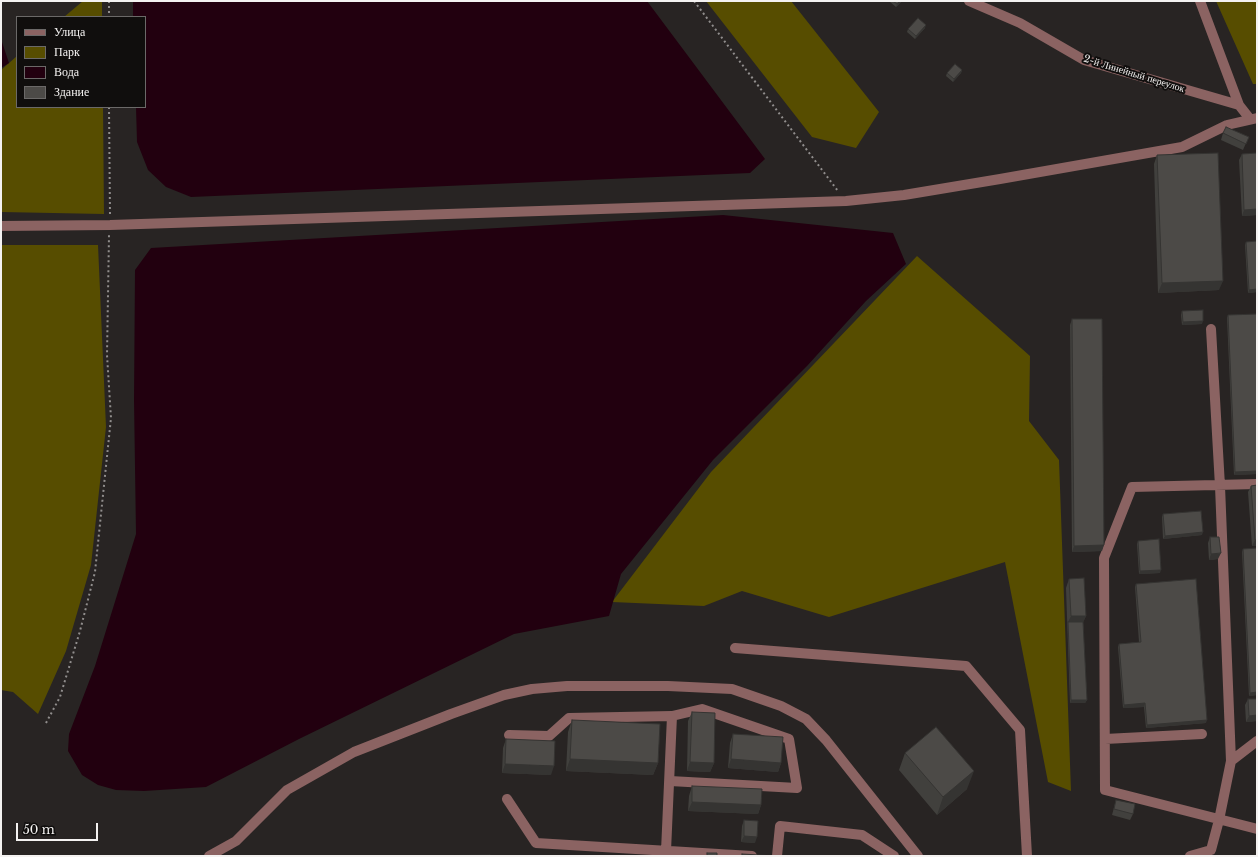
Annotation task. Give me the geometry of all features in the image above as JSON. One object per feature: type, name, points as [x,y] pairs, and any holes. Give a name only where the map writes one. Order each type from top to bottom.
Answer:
[{"type":"street","name":"2-й Линейный переулок","points":[[969,1],[1020,23],[1084,60],[1239,104]]},
{"type":"street","points":[[1,226],[110,225],[846,202],[904,195],[1000,180],[1182,147],[1227,126],[1253,119],[1239,104],[1200,1]]},
{"type":"street","points":[[1190,856],[1211,850],[1219,820],[1231,761],[1220,486],[1211,329]]},
{"type":"street","points":[[1257,484],[1132,487],[1104,558],[1105,790],[1257,829]]},
{"type":"street","points":[[735,648],[966,666],[1020,730],[1027,856]]},
{"type":"street","points":[[209,856],[236,841],[287,790],[354,752],[451,714],[504,695],[532,689],[568,686],[668,686],[732,689],[781,706],[806,719],[826,740],[918,856]]},
{"type":"street","points":[[509,735],[550,736],[569,718],[672,716],[702,709],[788,739],[797,788],[670,781]]},
{"type":"street","points":[[666,851],[672,716]]},
{"type":"street","points":[[1105,739],[1202,734]]},
{"type":"street","points":[[1231,761],[1257,741]]},
{"type":"street","points":[[507,799],[536,843],[752,856]]},
{"type":"street","points":[[777,856],[780,826],[862,835],[894,856]]},
{"type":"path","points":[[109,1],[109,16]]},
{"type":"path","points":[[694,1],[846,202]]},
{"type":"path","points":[[46,722],[60,697],[95,572],[111,418],[107,355],[110,225],[109,108]]},
{"type":"green space","points":[[83,1],[102,1],[102,16],[65,16]]},
{"type":"green space","points":[[706,1],[791,1],[879,112],[856,148],[812,137]]},
{"type":"green space","points":[[1216,1],[1257,1],[1257,84],[1253,84]]},
{"type":"green space","points":[[16,57],[16,108],[103,108],[104,214],[1,212],[1,70]]},
{"type":"green space","points":[[1,245],[98,245],[106,427],[91,565],[66,651],[38,714],[13,692],[1,690]]},
{"type":"green space","points":[[917,256],[1030,356],[1029,421],[1059,460],[1071,791],[1048,782],[1005,562],[829,617],[742,591],[704,606],[612,602],[711,472]]},
{"type":"water","points":[[133,1],[647,1],[765,159],[750,173],[191,197],[166,187],[148,170],[137,142],[136,108],[146,108],[146,16],[133,16]]},
{"type":"water","points":[[1,39],[9,63],[1,68]]},
{"type":"water","points":[[723,215],[893,233],[906,264],[866,301],[807,366],[713,460],[621,574],[609,616],[514,634],[299,739],[206,787],[144,791],[116,790],[98,785],[82,775],[68,751],[69,734],[95,666],[136,534],[134,400],[135,270],[151,248]]},
{"type":"building","points":[[893,1],[900,1],[897,4]]},
{"type":"building","points":[[918,18],[926,25],[916,36],[908,29]]},
{"type":"building","points":[[955,64],[962,70],[954,79],[947,73]]},
{"type":"building","points":[[1226,127],[1249,137],[1246,144],[1223,133]]},
{"type":"building","points":[[1218,153],[1223,281],[1162,283],[1157,155]]},
{"type":"building","points":[[1257,153],[1257,209],[1244,210],[1242,154]]},
{"type":"building","points":[[1257,241],[1257,289],[1249,290],[1246,242]]},
{"type":"building","points":[[1203,310],[1203,321],[1183,322],[1182,311]]},
{"type":"building","points":[[1257,314],[1257,471],[1235,472],[1228,315]]},
{"type":"building","points":[[1072,319],[1102,319],[1104,545],[1074,546]]},
{"type":"building","points":[[1257,485],[1257,540],[1255,540],[1251,486]]},
{"type":"building","points":[[1201,511],[1203,532],[1165,536],[1163,514]]},
{"type":"building","points":[[1210,537],[1219,537],[1221,553],[1211,554]]},
{"type":"building","points":[[1159,539],[1161,570],[1140,571],[1138,541]]},
{"type":"building","points":[[1257,548],[1257,692],[1250,693],[1243,549]]},
{"type":"building","points":[[1084,578],[1086,616],[1071,616],[1069,579]]},
{"type":"building","points":[[1196,579],[1207,720],[1147,725],[1145,703],[1124,705],[1119,644],[1141,642],[1136,584]]},
{"type":"building","points":[[1068,622],[1083,622],[1087,700],[1071,700]]},
{"type":"building","points":[[1248,699],[1257,699],[1257,715],[1249,716]]},
{"type":"building","points":[[692,712],[715,713],[714,763],[690,762]]},
{"type":"building","points":[[572,720],[660,724],[658,763],[570,759]]},
{"type":"building","points":[[936,727],[974,771],[943,797],[905,753]]},
{"type":"building","points":[[733,734],[783,737],[781,763],[731,759]]},
{"type":"building","points":[[506,739],[555,741],[554,766],[505,764]]},
{"type":"building","points":[[692,786],[762,789],[761,805],[692,802]]},
{"type":"building","points":[[1116,800],[1135,804],[1133,814],[1114,809]]},
{"type":"building","points":[[744,820],[758,821],[757,837],[744,836]]},
{"type":"building","points":[[707,853],[717,853],[717,856],[707,856]]},
{"type":"building","points":[[742,854],[775,856],[742,856]]},
{"type":"building","points":[[490,855],[491,856],[417,856]]}]
